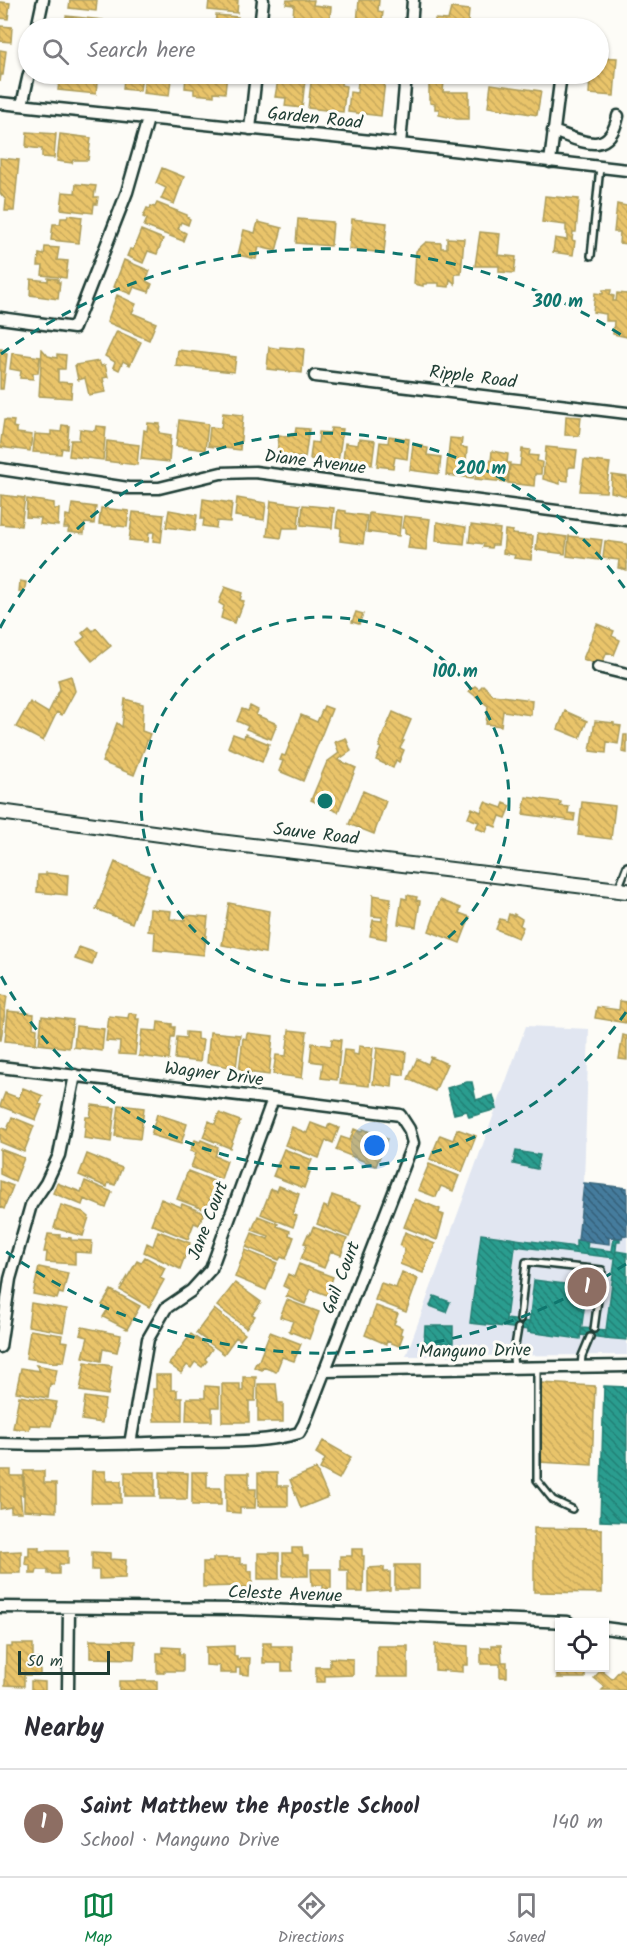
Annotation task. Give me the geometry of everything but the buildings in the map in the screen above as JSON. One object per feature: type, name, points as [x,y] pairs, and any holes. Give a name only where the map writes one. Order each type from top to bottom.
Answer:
[{"type":"street","points":[[39,18],[43,0]]},
{"type":"street","points":[[261,18],[263,0]]},
{"type":"street","points":[[412,18],[413,0]]},
{"type":"street","points":[[22,105],[26,84]]},
{"type":"street","points":[[250,129],[255,84]]},
{"type":"street","points":[[400,144],[405,84]]},
{"type":"street","points":[[550,162],[560,84]]},
{"type":"street","name":"Garden Road","points":[[0,103],[627,170]]},
{"type":"street","points":[[553,131],[589,144],[599,143],[609,138],[615,130],[618,116]]},
{"type":"street","points":[[0,318],[74,327],[127,192],[148,119]]},
{"type":"street","name":"Ripple Road","points":[[315,376],[627,413]]},
{"type":"street","name":"Diane Avenue","points":[[0,469],[128,488],[159,488],[221,473],[255,472],[627,519]]},
{"type":"street","points":[[598,667],[627,674]]},
{"type":"street","name":"Sauve Road","points":[[0,812],[229,843],[622,891]]},
{"type":"street","name":"Wagner Drive","points":[[0,1067],[400,1115],[411,1137]]},
{"type":"street","points":[[0,1347],[10,1279],[31,1205],[46,1183],[59,1155],[75,1075]]},
{"type":"street","name":"Jane Court","points":[[130,1444],[148,1338],[166,1308],[191,1291],[211,1269],[273,1098]]},
{"type":"street","name":"Gail Court","points":[[130,1444],[240,1441],[299,1433],[413,1143],[411,1137]]},
{"type":"street","name":"Manguno Drive","points":[[324,1371],[627,1366]]},
{"type":"street","points":[[0,1444],[52,1446],[130,1444]]},
{"type":"street","name":"Celeste Avenue","points":[[0,1607],[240,1609],[555,1622]]},
{"type":"street","points":[[68,1690],[69,1608]]},
{"type":"street","points":[[609,1629],[627,1631]]},
{"type":"lane","points":[[591,256],[600,167]]},
{"type":"lane","points":[[622,891],[627,866]]},
{"type":"lane","points":[[520,1320],[526,1262],[602,1270],[594,1329]]},
{"type":"lane","points":[[514,1367],[513,1358],[518,1329]]},
{"type":"lane","points":[[581,1366],[582,1356],[590,1337]]},
{"type":"lane","points":[[537,1367],[537,1480],[553,1500],[572,1509]]},
{"type":"shaded area","points":[[526,1026],[589,1029],[584,1183],[578,1240],[608,1244],[609,1237],[627,1236],[627,1355],[406,1356]]},
{"type":"place","name":"Saint Matthew the Apostle School","points":[[587,1287]]}]
